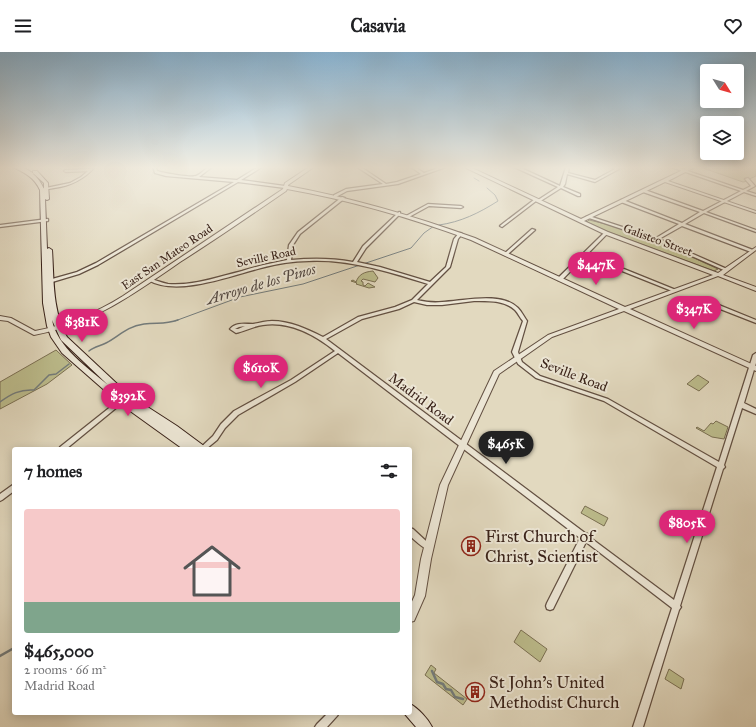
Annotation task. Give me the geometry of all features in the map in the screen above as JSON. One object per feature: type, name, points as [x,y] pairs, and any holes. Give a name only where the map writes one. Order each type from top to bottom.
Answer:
[{"type":"main road","points":[[45,198],[44,221],[47,282],[53,311],[55,337],[65,351],[124,399],[187,447]]},
{"type":"main road","points":[[124,399],[178,431],[199,447]]},
{"type":"main road","points":[[412,713],[425,727]]},
{"type":"street","points":[[47,282],[78,273],[97,264],[208,198]]},
{"type":"street","name":"East San Mateo Road","points":[[0,318],[9,319],[33,332],[54,328],[100,312],[272,198]]},
{"type":"street","points":[[288,261],[291,245],[299,233],[342,198]]},
{"type":"street","points":[[345,198],[399,213],[460,234],[754,368]]},
{"type":"street","name":"Galisteo Street","points":[[534,198],[606,233],[756,289]]},
{"type":"street","points":[[502,226],[540,198]]},
{"type":"street","points":[[581,221],[628,198]]},
{"type":"street","points":[[665,198],[756,231]]},
{"type":"street","points":[[716,198],[756,212]]},
{"type":"street","points":[[656,239],[728,198]]},
{"type":"street","points":[[622,201],[754,250]]},
{"type":"street","points":[[408,216],[428,205],[461,207]]},
{"type":"street","points":[[355,262],[364,247],[399,213]]},
{"type":"street","points":[[588,217],[656,239],[726,270]]},
{"type":"street","points":[[0,226],[44,221]]},
{"type":"street","points":[[506,254],[533,230]]},
{"type":"street","points":[[560,279],[606,233]]},
{"type":"street","points":[[323,339],[360,318],[397,308],[414,301],[448,267],[456,239],[460,234]]},
{"type":"street","points":[[412,613],[420,596],[429,547],[442,493],[494,376],[542,340],[554,334],[718,274],[754,250]]},
{"type":"street","name":"Seville Road","points":[[150,280],[170,285],[192,284],[288,261],[321,258],[355,262],[431,284]]},
{"type":"street","points":[[623,270],[674,290]]},
{"type":"street","points":[[414,301],[421,304],[432,305],[457,301],[488,300],[509,305],[521,313],[525,321],[516,347],[517,358]]},
{"type":"street","points":[[712,304],[756,322]]},
{"type":"street","name":"Madrid Road","points":[[253,325],[276,322],[291,324],[323,339],[677,607]]},
{"type":"street","points":[[204,447],[215,438],[223,426],[236,413],[297,378],[338,351]]},
{"type":"street","points":[[638,727],[722,467],[740,404],[754,368],[756,355]]},
{"type":"street","name":"Seville Road","points":[[517,358],[520,363],[538,377],[608,401],[722,467]]},
{"type":"street","points":[[64,447],[124,399]]},
{"type":"street","points":[[740,404],[756,412]]},
{"type":"street","points":[[0,498],[12,489]]},
{"type":"street","points":[[412,533],[429,547]]},
{"type":"street","points":[[550,606],[584,536]]},
{"type":"street","points":[[320,727],[332,715]]},
{"type":"green space","points":[[589,220],[610,225],[655,240],[718,269],[714,271],[606,231],[587,222]]},
{"type":"green space","points":[[373,271],[378,278],[375,282],[363,279],[361,281],[365,286],[368,283],[375,287],[369,288],[351,281],[353,280],[356,282],[362,274]]},
{"type":"green space","points":[[56,350],[72,365],[47,384],[0,409],[0,382]]},
{"type":"green space","points":[[698,375],[709,382],[699,391],[687,384]]},
{"type":"green space","points":[[716,421],[728,427],[724,439],[712,437],[696,428],[697,427],[704,431],[711,423],[713,424]]},
{"type":"green space","points":[[585,506],[608,518],[604,526],[581,513]]},
{"type":"green space","points":[[521,630],[547,649],[540,662],[514,642]]},
{"type":"green space","points":[[431,665],[436,669],[434,673],[467,699],[463,705],[425,675]]},
{"type":"green space","points":[[669,669],[684,679],[681,689],[665,679]]},
{"type":"waterway","name":"Arroyo de los Pinos","points":[[439,225],[455,222],[470,216],[498,201],[497,198]]},
{"type":"waterway","name":"Arroyo de los Pinos","points":[[175,321],[240,297],[303,284],[411,248],[424,233],[434,226]]},
{"type":"waterway","name":"Arroyo de los Pinos","points":[[89,351],[137,325],[165,323],[178,320]]},
{"type":"waterway","name":"Arroyo de los Pinos","points":[[0,402],[24,390],[34,390],[49,375],[56,374],[69,364]]},
{"type":"waterway","points":[[0,656],[12,649]]},
{"type":"waterway","points":[[432,671],[437,682],[443,684],[446,689],[451,690],[455,697],[463,699]]},
{"type":"place","name":"First Church of Christ, Scientist","points":[[471,546]]},
{"type":"place","name":"St John's United Methodist Church","points":[[475,692]]}]
